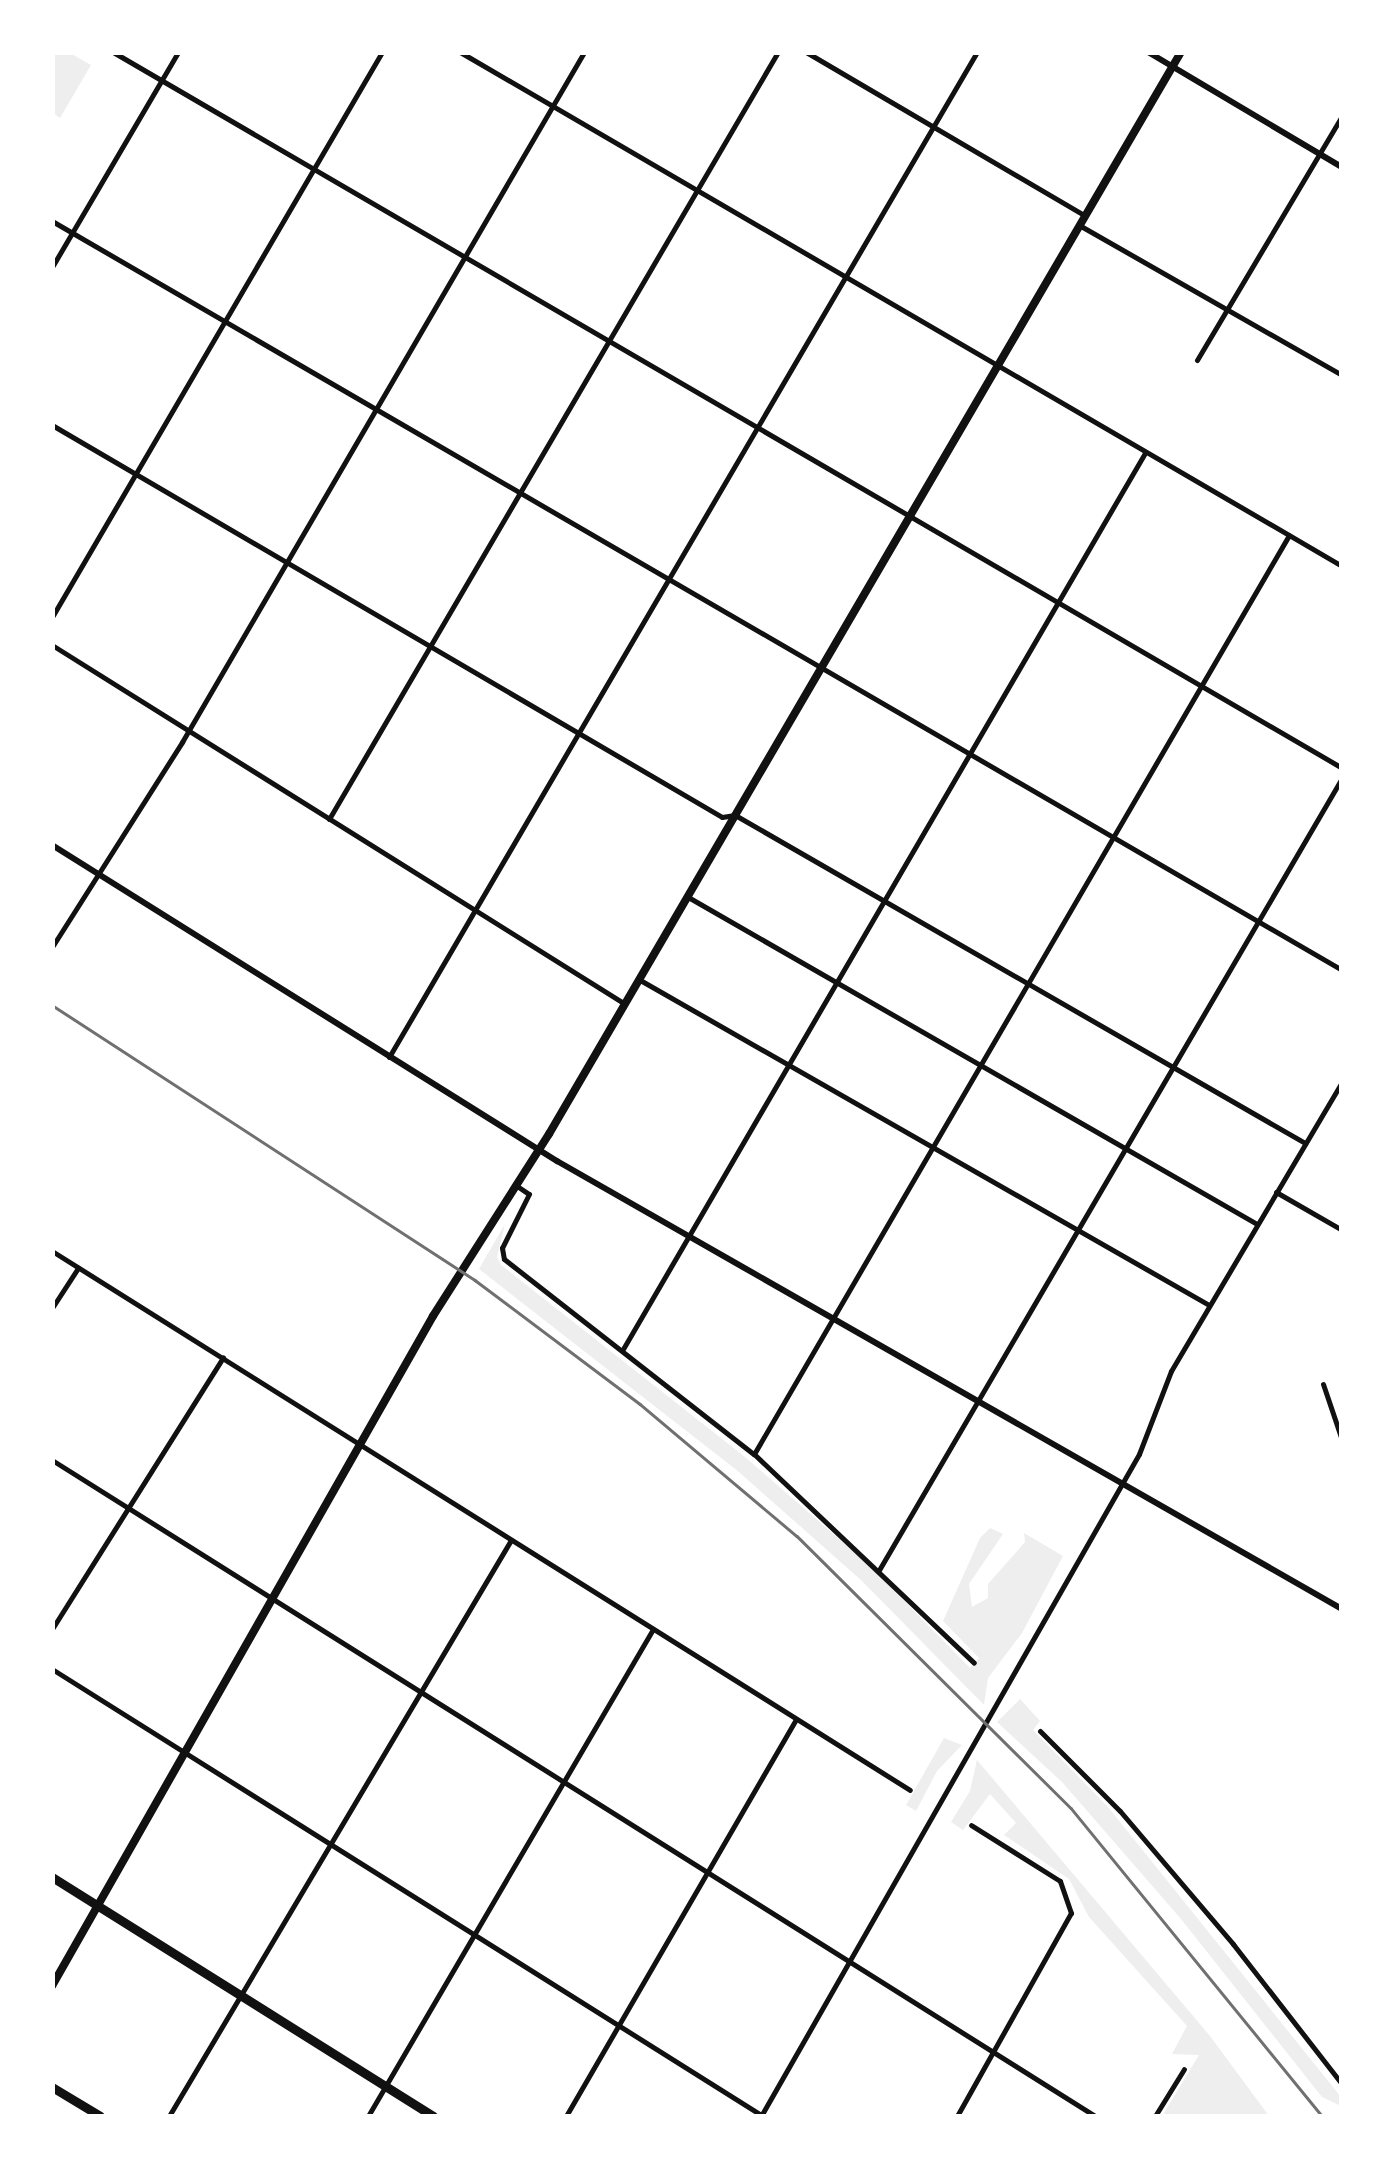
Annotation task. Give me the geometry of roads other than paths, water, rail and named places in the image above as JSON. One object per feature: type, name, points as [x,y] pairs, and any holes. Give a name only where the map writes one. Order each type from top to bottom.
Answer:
[{"type":"main road","points":[[52,1986],[276,1601],[434,1316],[640,980],[1181,52]]},
{"type":"main road","points":[[52,1877],[432,2116]]},
{"type":"main road","points":[[52,2086],[100,2116]]},
{"type":"street","points":[[113,52],[908,519],[1342,768]]},
{"type":"street","points":[[52,267],[178,52]]},
{"type":"street","points":[[52,617],[382,52]]},
{"type":"street","points":[[460,52],[1342,566]]},
{"type":"street","points":[[52,947],[189,730],[584,52]]},
{"type":"street","points":[[330,819],[778,52]]},
{"type":"street","points":[[806,52],[1084,216]]},
{"type":"street","points":[[389,1057],[977,52]]},
{"type":"street","points":[[1148,52],[1342,168]]},
{"type":"street","points":[[1197,360],[1342,116]]},
{"type":"street","points":[[52,221],[819,671],[1342,970]]},
{"type":"street","points":[[1079,225],[1342,374]]},
{"type":"street","points":[[52,425],[722,817],[735,815],[1305,1143]]},
{"type":"street","points":[[622,1349],[1145,453]]},
{"type":"street","points":[[754,1454],[1289,536]]},
{"type":"street","points":[[52,645],[625,1004]]},
{"type":"street","points":[[880,1570],[1342,778]]},
{"type":"street","points":[[52,846],[539,1150],[1342,1609]]},
{"type":"street","points":[[688,898],[1257,1224]]},
{"type":"street","points":[[640,980],[1209,1306]]},
{"type":"street","points":[[52,1668],[762,2116],[1122,1484],[1171,1371],[1342,1082]]},
{"type":"street","points":[[517,1186],[530,1194],[502,1248],[504,1259],[754,1454],[974,1663]]},
{"type":"street","points":[[1276,1192],[1342,1230]]},
{"type":"street","points":[[52,1251],[910,1790]]},
{"type":"street","points":[[52,1308],[79,1267]]},
{"type":"street","points":[[52,1629],[223,1358]]},
{"type":"street","points":[[1323,1384],[1342,1440]]},
{"type":"street","points":[[52,1460],[1095,2116]]},
{"type":"street","points":[[169,2116],[511,1540]]},
{"type":"street","points":[[368,2116],[653,1629]]},
{"type":"street","points":[[566,2116],[796,1720]]},
{"type":"street","points":[[1040,1731],[1120,1812],[1234,1944],[1342,2084]]},
{"type":"street","points":[[957,2116],[1065,1929],[1068,1892],[1051,1874],[971,1825]]},
{"type":"street","points":[[1155,2116],[1184,2069]]},
{"type":"railway","points":[[52,1005],[475,1280],[640,1404],[797,1536],[1071,1808],[1322,2116]]}]
